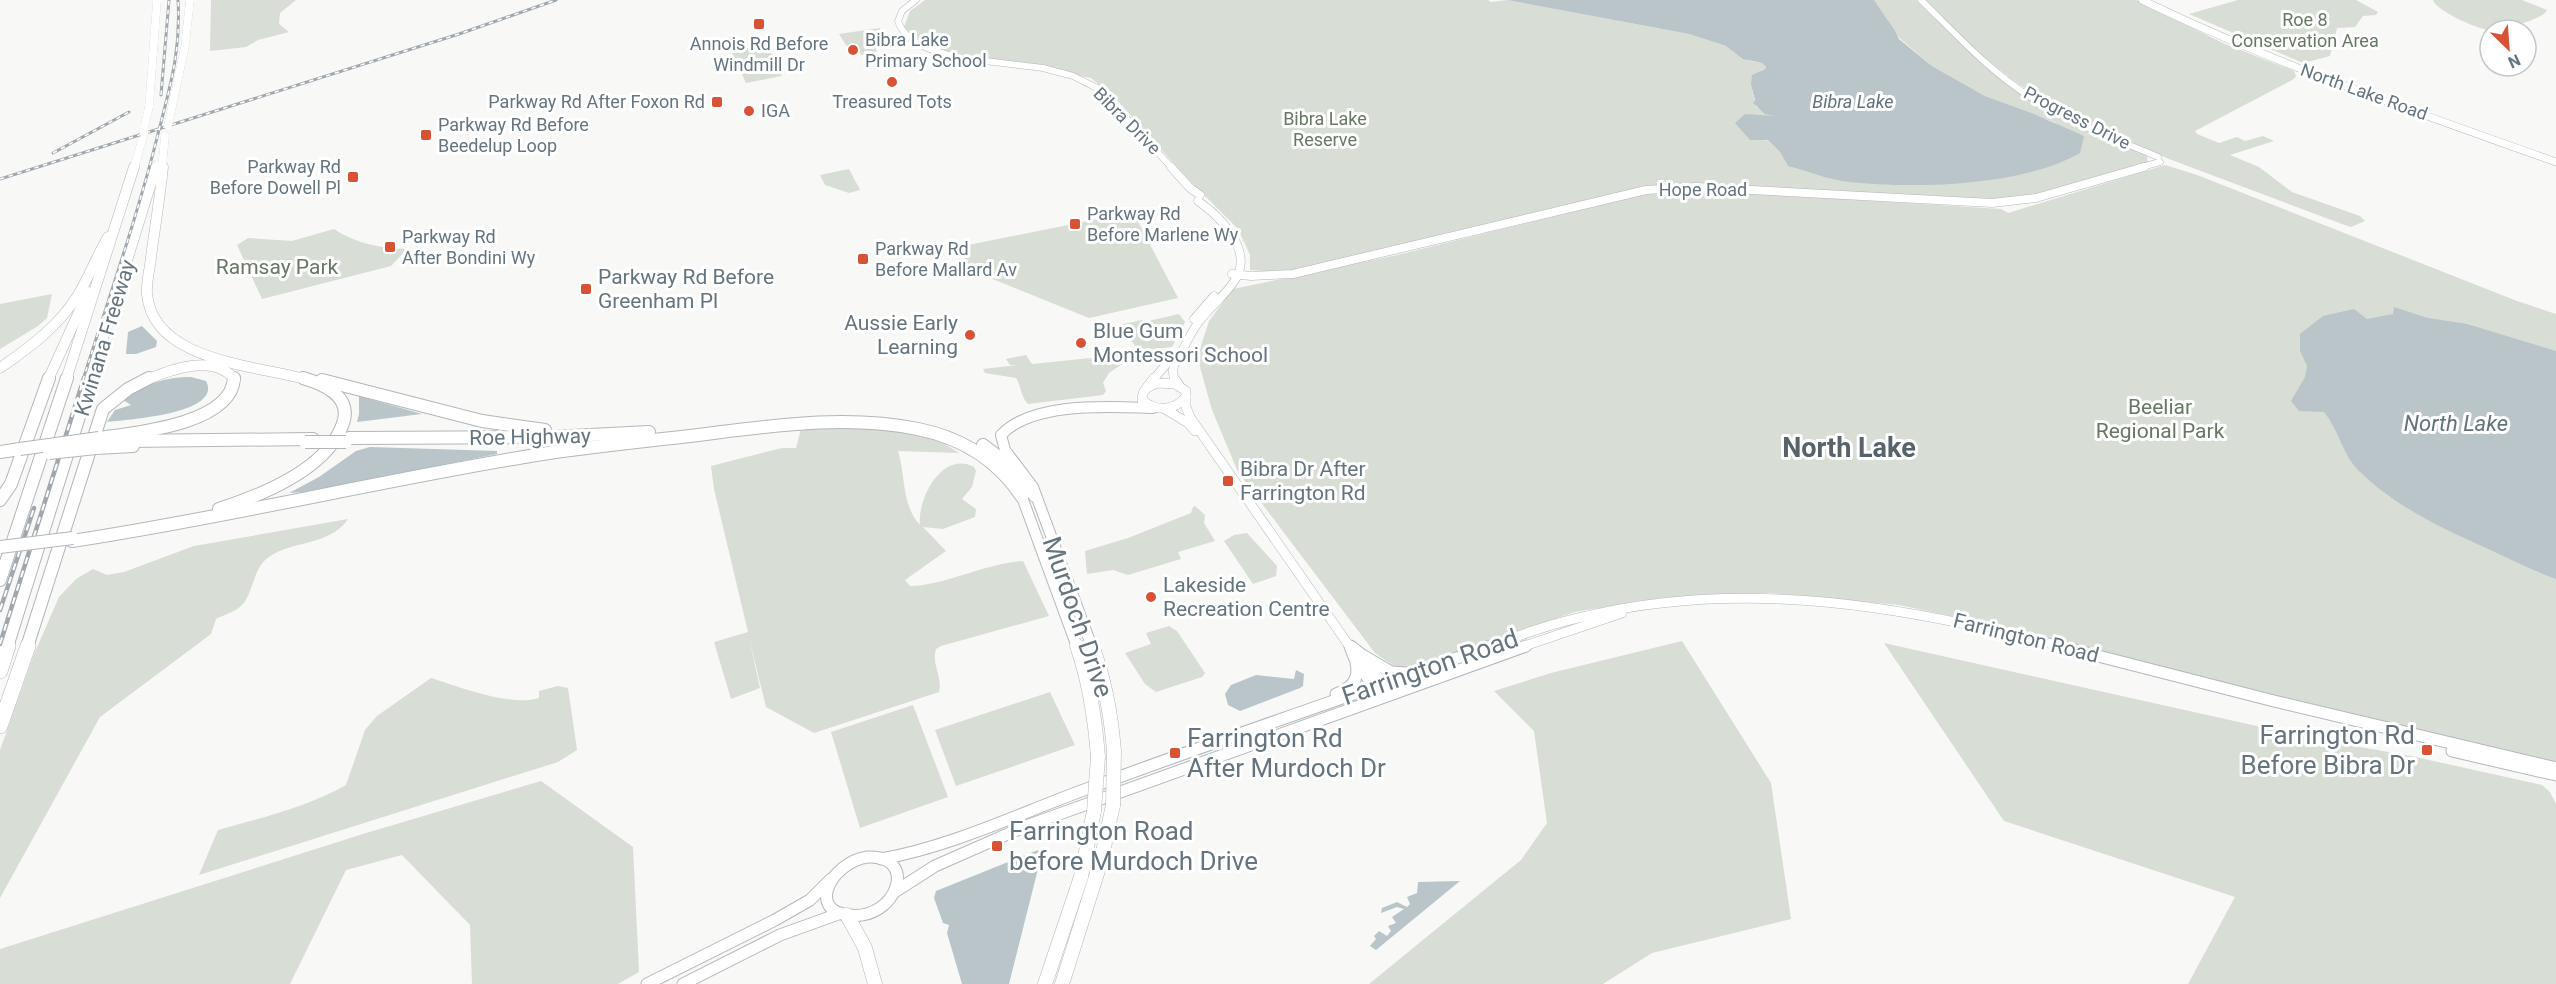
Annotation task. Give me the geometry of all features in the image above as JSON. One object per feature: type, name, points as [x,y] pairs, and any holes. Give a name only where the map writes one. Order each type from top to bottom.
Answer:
[{"type":"highway","name":"Kwinana Freeway","points":[[0,580],[116,228],[144,130],[149,107],[157,0]]},
{"type":"highway","name":"Kwinana Freeway","points":[[0,671],[142,218],[183,59],[190,21],[190,0]]},
{"type":"highway","points":[[73,540],[194,516],[235,504],[294,475],[313,462],[333,442],[345,417],[342,401],[324,386],[298,377],[198,352],[175,340],[159,326],[148,304],[147,293],[167,127]]},
{"type":"highway","points":[[0,368],[50,329],[71,305],[96,257],[116,228]]},
{"type":"highway","points":[[0,500],[11,484],[56,359],[116,228]]},
{"type":"highway","points":[[227,361],[297,373],[482,421],[514,427],[588,432],[686,429]]},
{"type":"highway","points":[[0,453],[18,453],[97,443],[156,430],[205,413],[230,393],[235,379],[223,369],[199,366],[168,371],[137,382],[112,398],[103,409],[41,606],[0,726]]},
{"type":"highway","name":"Roe Highway","points":[[347,440],[551,437],[853,417],[916,422],[956,433],[991,450],[1017,472],[1035,496]]},
{"type":"highway","name":"Roe Highway","points":[[0,548],[73,540],[205,518],[526,456],[727,431],[860,422],[920,429],[957,441],[983,454],[1004,471],[1022,497]]},
{"type":"highway","points":[[97,443],[164,444],[347,440],[549,441],[727,431]]},
{"type":"highway","points":[[0,459],[18,453]]},
{"type":"main road","name":"North Lake Road","points":[[2142,0],[2292,66],[2556,162]]},
{"type":"main road","name":"North Lake Road","points":[[2153,0],[2300,64],[2556,156]]},
{"type":"main road","name":"Murdoch Drive","points":[[1062,984],[1101,861],[1113,805],[1114,751],[1110,708],[1101,670],[1029,477],[1001,444],[1001,435],[1011,423],[1030,415],[1108,407],[1153,408]]},
{"type":"main road","name":"Murdoch Drive","points":[[1022,497],[1087,674],[1095,712],[1098,757],[1094,812],[1080,877],[1045,984]]},
{"type":"main road","points":[[844,914],[864,943],[875,984]]},
{"type":"street","name":"Bibra Drive","points":[[916,0],[909,4],[899,18],[900,27],[906,36],[919,45],[949,55],[1043,68],[1073,76],[1101,90],[1233,236],[1238,259],[1236,273],[1198,323],[1173,367],[1173,377],[1179,385]]},
{"type":"street","name":"Progress Drive","points":[[1919,0],[1983,60],[2030,96],[2086,127],[2155,160]]},
{"type":"street","name":"Hope Road","points":[[1236,273],[1293,274],[1647,190],[1696,187],[1992,204],[2036,198],[2155,160]]},
{"type":"street","name":"Bibra Drive","points":[[1147,387],[1170,361],[1202,308],[1236,273]]},
{"type":"street","points":[[1186,398],[1176,406],[1165,409],[1153,408],[1144,403],[1141,397],[1147,387],[1163,382],[1179,385],[1186,391],[1186,398],[1186,407],[1189,414],[1386,697]]},
{"type":"street","points":[[1165,409],[1188,423],[1212,447]]},
{"type":"street","name":"Farrington Road","points":[[881,859],[909,854],[946,842],[1021,812],[1412,673],[1580,617],[1651,603],[1731,598],[1788,599],[1908,612],[1972,624],[2367,724],[2556,768]]},
{"type":"street","name":"Farrington Road","points":[[896,891],[935,866],[1026,826],[1604,618],[1677,602]]},
{"type":"street","points":[[1358,656],[1391,672],[1412,673]]},
{"type":"street","points":[[1269,725],[1353,685],[1359,673],[1358,656]]},
{"type":"street","name":"Farrington Road","points":[[2367,724],[2456,752],[2555,777]]},
{"type":"street","points":[[1177,757],[1190,758],[1236,742],[1244,743],[1243,748]]},
{"type":"street","points":[[2446,743],[2458,749],[2548,769],[2555,777]]},
{"type":"street","points":[[647,984],[784,915],[819,893],[840,869],[855,860],[871,857],[881,859],[888,861],[897,871],[896,891],[887,903],[872,912],[819,919],[785,933],[683,984]]},
{"type":"street","points":[[831,879],[827,895],[834,909],[844,914]]},
{"type":"green space","points":[[211,0],[296,0],[280,13],[279,24],[289,32],[258,40],[246,47],[210,51]]},
{"type":"green space","name":"Bibra Lake Reserve","points":[[925,0],[1488,0],[1491,2],[1507,0],[1689,34],[1726,46],[1750,61],[1762,63],[1766,67],[1761,70],[1751,85],[1756,107],[1775,115],[1765,141],[1768,140],[1780,152],[1788,166],[2056,123],[1985,96],[1932,66],[1896,35],[1874,0],[1916,0],[1962,44],[2029,99],[2147,156],[2148,163],[2029,199],[1970,201],[1657,186],[1286,273],[1250,270],[1250,255],[1238,229],[1183,174],[1116,99],[1091,78],[947,52],[913,36],[904,27],[910,11]]},
{"type":"green space","points":[[1924,0],[2136,0],[2225,44],[2294,71],[2296,76],[2294,79],[2195,131],[2219,143],[2237,137],[2245,141],[2263,136],[2274,141],[2230,155],[2259,167],[2292,192],[2360,216],[2365,221],[2351,227],[2342,224],[2169,159],[2085,123],[2045,102],[2011,79],[1980,54]]},
{"type":"green space","name":"Roe 8 Conservation Area","points":[[2238,0],[2356,0],[2378,12],[2376,15],[2363,16],[2355,27],[2337,28],[2330,56],[2303,63],[2189,14]]},
{"type":"green space","points":[[2433,0],[2522,0],[2547,10],[2536,18],[2478,18],[2478,27],[2458,19]]},
{"type":"green space","points":[[880,28],[893,46],[861,55],[860,52],[851,53],[839,34]]},
{"type":"green space","points":[[767,45],[782,76],[746,83],[731,51]]},
{"type":"green space","name":"Beeliar Regional Park","points":[[2165,165],[2197,175],[2517,301],[2556,314],[2556,764],[1966,619],[1899,605],[1770,593],[1661,598],[1575,612],[1399,670],[1375,653],[1238,472],[1212,410],[1200,367],[1199,352],[1209,321],[1233,289],[1397,255],[1658,191],[1703,190],[2001,209],[2008,213]]},
{"type":"green space","points":[[849,169],[860,190],[849,193],[825,185],[820,175]]},
{"type":"green space","points":[[1133,212],[1178,298],[1089,318],[970,270],[958,247]]},
{"type":"green space","name":"Ramsay Park","points":[[334,229],[369,244],[407,249],[391,266],[262,299],[237,245],[248,238],[292,241]]},
{"type":"green space","points":[[52,294],[47,318],[0,349],[0,304]]},
{"type":"green space","points":[[1179,314],[1185,322],[1172,347],[1139,351],[1119,325],[1142,320],[1144,322]]},
{"type":"green space","points":[[1026,355],[1032,364],[1120,355],[1115,358],[1125,362],[1109,373],[1103,383],[1106,391],[1103,395],[1028,404],[1016,378],[985,373],[983,369],[1019,365],[1010,365],[1006,359]]},
{"type":"green space","points":[[839,425],[928,433],[959,453],[898,451],[907,499],[920,525],[920,515],[927,492],[942,472],[951,466],[962,464],[974,467],[976,471],[972,487],[962,499],[976,509],[975,517],[943,529],[923,527],[946,551],[905,580],[910,586],[938,582],[995,566],[1023,561],[1049,616],[941,646],[936,649],[935,655],[940,681],[939,692],[814,733],[766,707],[749,638],[760,688],[731,699],[714,642],[748,632],[714,489],[711,466],[782,448],[796,448],[801,429]]},
{"type":"green space","points":[[1195,506],[1205,515],[1204,523],[1215,541],[1178,552],[1181,559],[1128,575],[1113,570],[1087,574],[1085,551],[1128,538],[1191,513]]},
{"type":"green space","points":[[348,519],[331,534],[269,557],[259,568],[241,606],[216,619],[211,634],[100,717],[0,898],[0,750],[35,652],[59,597],[76,579],[93,569],[107,575],[124,572],[194,546]]},
{"type":"green space","points":[[1247,533],[1277,566],[1276,576],[1253,584],[1224,541],[1234,535]]},
{"type":"green space","points":[[1169,626],[1177,631],[1205,673],[1202,677],[1156,692],[1145,684],[1125,653],[1151,644],[1146,633]]},
{"type":"green space","points":[[1682,641],[1771,783],[1791,919],[1652,953],[1603,984],[1369,984],[1521,860],[1547,823],[1534,731],[1494,691],[1551,673]]},
{"type":"green space","points":[[1884,643],[2315,739],[2411,756],[2542,785],[2550,792],[2556,804],[2556,984],[2188,984],[2235,897],[2004,821]]},
{"type":"green space","points":[[431,678],[485,695],[514,700],[539,698],[539,691],[558,686],[568,688],[577,750],[558,762],[199,875],[218,830],[300,806],[346,785],[365,730],[377,716]]},
{"type":"green space","points":[[1050,692],[1075,745],[956,786],[935,730]]},
{"type":"green space","points":[[913,705],[948,797],[860,828],[831,732]]},
{"type":"green space","points":[[541,781],[633,847],[639,972],[618,984],[472,984],[470,925],[402,855],[346,870],[290,984],[0,984],[0,949],[363,834]]},
{"type":"water","name":"Bibra Lake","points":[[1507,0],[1874,0],[1899,39],[1932,66],[1985,96],[2084,136],[2080,153],[2056,164],[2029,172],[1999,179],[1968,182],[1936,185],[1876,184],[1826,177],[1788,166],[1780,152],[1768,140],[1750,140],[1735,123],[1745,114],[1774,116],[1765,114],[1753,103],[1755,100],[1751,85],[1752,75],[1765,69],[1762,63],[1743,59],[1726,46],[1689,34]]},
{"type":"water","name":"North Lake","points":[[2394,307],[2428,318],[2467,324],[2556,351],[2556,579],[2451,532],[2387,495],[2353,464],[2324,412],[2299,411],[2291,401],[2305,377],[2307,366],[2300,351],[2300,334],[2323,316],[2354,309],[2367,319],[2393,314]]},
{"type":"water","points":[[142,326],[157,341],[156,347],[136,354],[126,354],[128,332]]},
{"type":"water","points":[[191,377],[206,381],[208,392],[201,401],[170,413],[107,422],[115,410],[131,405],[123,400],[139,390],[164,380]]},
{"type":"water","points":[[359,396],[422,414],[357,422]]},
{"type":"water","points":[[370,447],[497,451],[497,454],[305,492],[289,493],[319,477],[356,451]]},
{"type":"water","points":[[1296,670],[1304,674],[1303,686],[1300,688],[1240,711],[1228,705],[1225,694],[1231,685],[1256,675],[1294,679]]},
{"type":"water","points":[[1038,850],[1048,855],[1040,861],[1009,984],[962,984],[947,933],[949,925],[943,923],[934,898],[936,891]]},
{"type":"water","points":[[1460,881],[1376,950],[1370,946],[1379,931],[1387,936],[1391,931],[1388,926],[1396,923],[1392,917],[1404,909],[1397,907],[1381,913],[1382,908],[1397,902],[1407,907],[1410,904],[1407,897],[1417,893],[1418,882]]},
{"type":"railway","points":[[161,95],[169,0]]},
{"type":"railway","points":[[159,129],[174,66],[179,18],[178,0]]},
{"type":"railway","points":[[159,129],[459,34],[556,0]]},
{"type":"railway","points":[[53,153],[129,112]]},
{"type":"railway","points":[[0,179],[159,129]]},
{"type":"railway","points":[[83,380],[123,256],[159,129]]},
{"type":"railway","points":[[0,644],[84,378]]},
{"type":"railway","points":[[0,610],[34,508]]},
{"type":"place","name":"Annois Rd Before Windmill Dr","points":[[759,24]]},
{"type":"place","name":"Bibra Lake Primary School","points":[[853,50]]},
{"type":"place","name":"Treasured Tots","points":[[892,82]]},
{"type":"place","name":"Parkway Rd After Foxon Rd","points":[[717,102]]},
{"type":"place","name":"IGA","points":[[749,111]]},
{"type":"place","name":"Parkway Rd Before Beedelup Loop","points":[[426,135]]},
{"type":"place","name":"Parkway Rd Before Dowell Pl","points":[[353,177]]},
{"type":"place","name":"Parkway Rd Before Marlene Wy","points":[[1075,224]]},
{"type":"place","name":"Parkway Rd After Bondini Wy","points":[[390,247]]},
{"type":"place","name":"Parkway Rd Before Mallard Av","points":[[863,259]]},
{"type":"place","name":"Parkway Rd Before Greenham Pl","points":[[586,289]]},
{"type":"place","name":"Aussie Early Learning","points":[[970,335]]},
{"type":"place","name":"Blue Gum Montessori School","points":[[1081,343]]},
{"type":"place","name":"Bibra Dr After Farrington Rd","points":[[1228,481]]},
{"type":"place","name":"Lakeside Recreation Centre","points":[[1151,597]]},
{"type":"place","name":"Farrington Rd Before Bibra Dr","points":[[2427,750]]},
{"type":"place","name":"Farrington Rd After Murdoch Dr","points":[[1175,753]]},
{"type":"place","name":"Farrington Road before Murdoch Drive","points":[[997,846]]},
{"type":"district","name":"North Lake","points":[[1849,448]]}]
